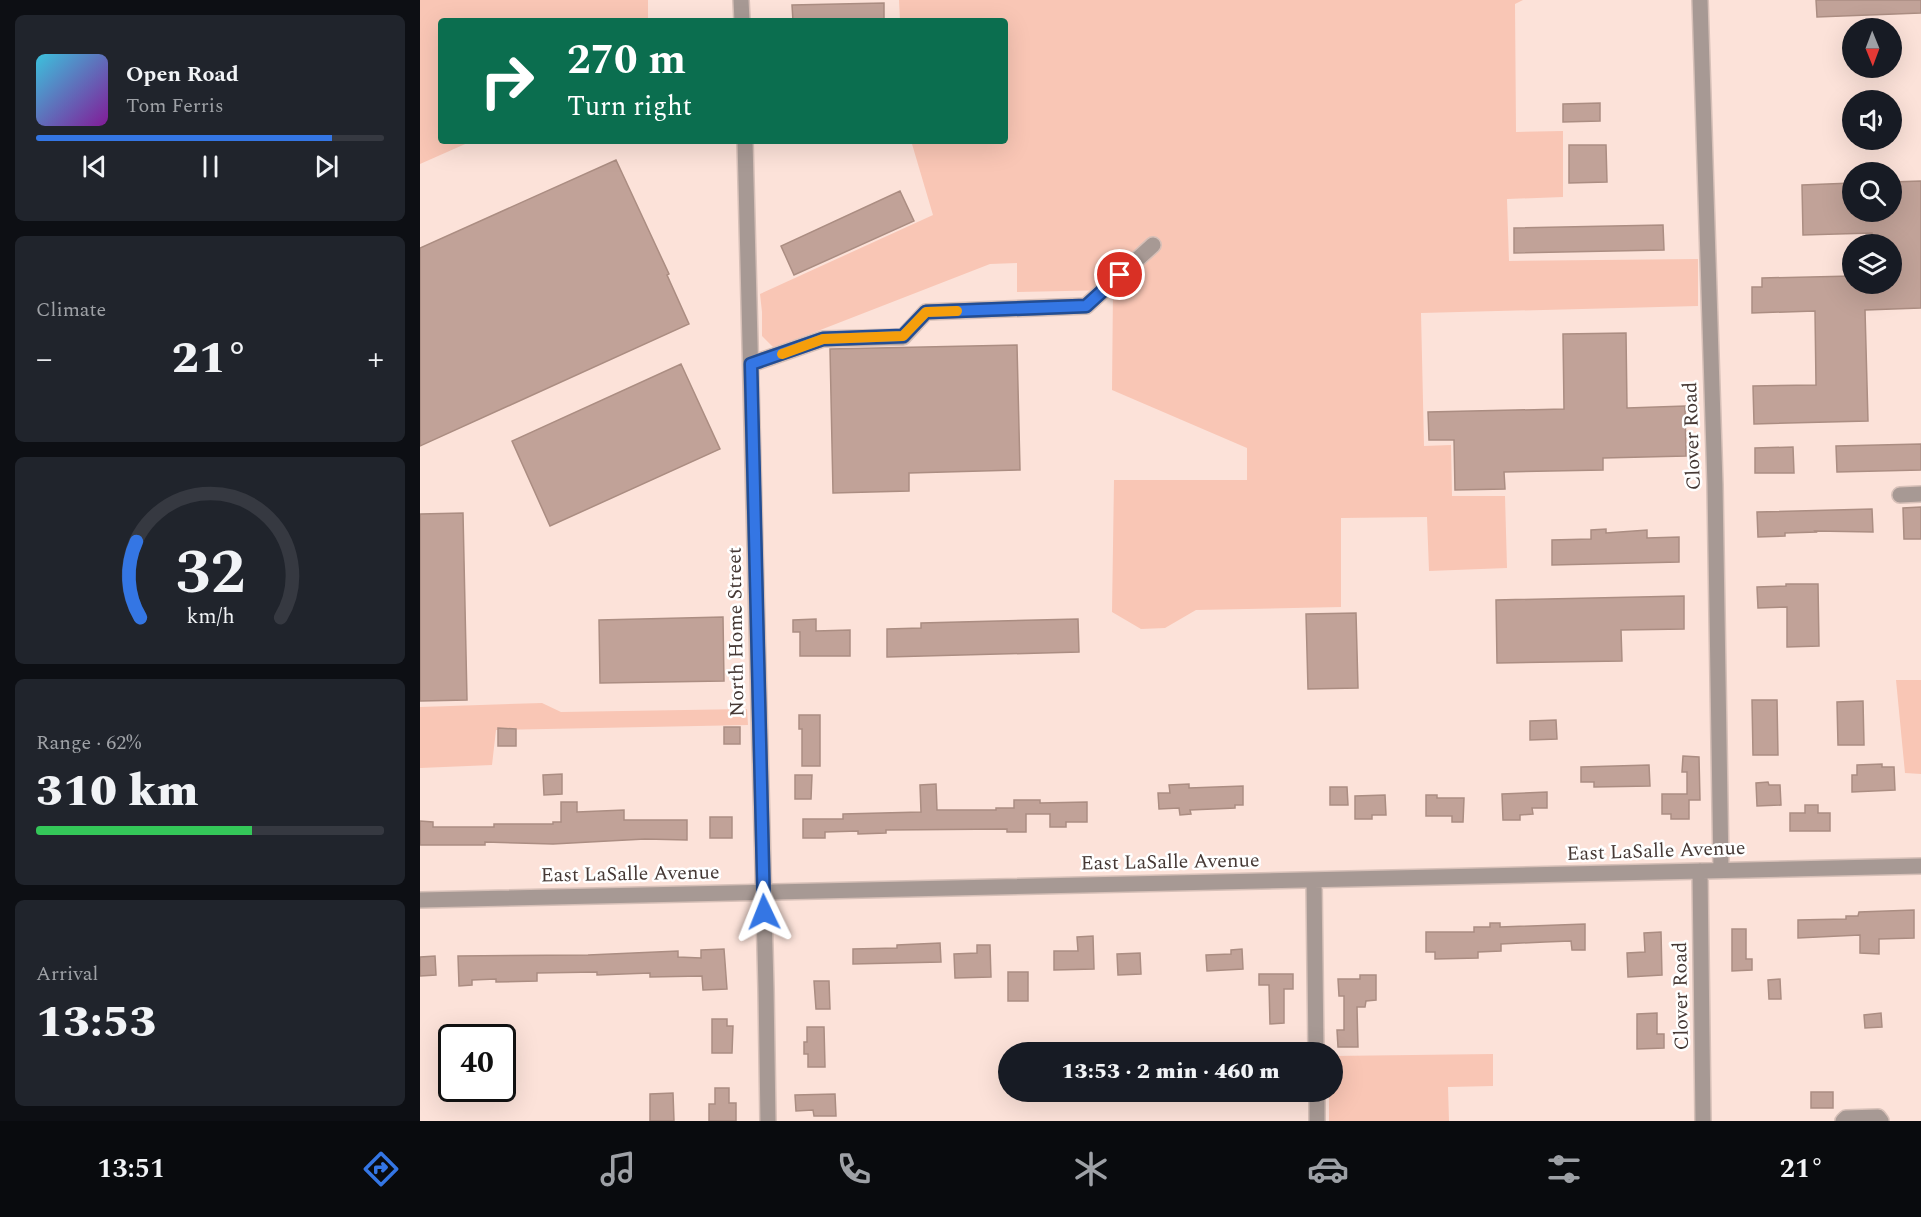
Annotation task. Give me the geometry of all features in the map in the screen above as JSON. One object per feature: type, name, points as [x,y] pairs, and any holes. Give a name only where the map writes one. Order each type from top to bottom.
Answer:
[{"type":"street","points":[[741,0],[742,18]]},
{"type":"street","name":"Clover Road","points":[[1700,0],[1715,485],[1721,870]]},
{"type":"street","name":"North Home Street","points":[[745,144],[768,1121]]},
{"type":"street","points":[[751,364],[823,339],[903,336],[926,312],[1086,306],[1153,245]]},
{"type":"street","points":[[1900,495],[1921,494]]},
{"type":"street","name":"East LaSalle Avenue","points":[[420,900],[1921,866]]},
{"type":"street","name":"Clover Road","points":[[1700,871],[1703,1121]]},
{"type":"street","points":[[1314,880],[1316,1042]]},
{"type":"street","points":[[1317,1102],[1317,1121]]},
{"type":"street","points":[[1843,1121],[1846,1118],[1878,1117],[1881,1121]]},
{"type":"shaded area","points":[[420,0],[648,0],[648,18],[438,18],[438,144],[465,144],[420,164]]},
{"type":"shaded area","points":[[899,0],[1523,0],[1515,4],[1516,132],[1563,131],[1563,197],[1507,199],[1509,261],[1698,259],[1698,306],[1421,313],[1424,446],[1451,445],[1452,496],[1505,496],[1507,568],[1429,571],[1427,517],[1341,518],[1341,607],[1196,610],[1165,628],[1141,629],[1112,612],[1114,480],[1247,480],[1247,448],[1112,390],[1113,290],[1017,292],[1017,263],[990,264],[774,348],[762,336],[760,294],[933,215],[912,144],[1008,144],[1008,18],[900,18]]},
{"type":"shaded area","points":[[1896,680],[1921,680],[1921,774],[1905,773]]},
{"type":"shaded area","points":[[542,703],[561,712],[747,709],[748,725],[496,730],[492,765],[420,768],[420,707]]},
{"type":"shaded area","points":[[1493,1054],[1493,1086],[1448,1087],[1449,1121],[1329,1121],[1329,1102],[1343,1102],[1343,1056]]},
{"type":"building","points":[[1816,0],[1921,0],[1921,13],[1817,17]]},
{"type":"building","points":[[884,3],[884,18],[793,18],[792,5]]},
{"type":"building","points":[[1600,103],[1600,121],[1563,122],[1563,104]]},
{"type":"building","points":[[1569,145],[1606,145],[1607,182],[1569,183]]},
{"type":"building","points":[[616,160],[669,274],[667,275],[689,324],[420,446],[420,248]]},
{"type":"building","points":[[1921,181],[1921,308],[1865,310],[1868,421],[1754,424],[1753,386],[1816,385],[1815,311],[1752,313],[1752,287],[1762,287],[1762,278],[1842,276],[1842,294],[1902,294],[1902,234],[1803,235],[1802,185],[1842,183],[1842,222],[1902,222],[1902,182]]},
{"type":"building","points":[[900,191],[914,221],[794,275],[781,246]]},
{"type":"building","points":[[1663,225],[1664,250],[1514,253],[1514,228]]},
{"type":"building","points":[[1626,333],[1627,408],[1685,406],[1686,456],[1603,458],[1603,470],[1504,472],[1505,489],[1455,490],[1454,440],[1429,440],[1428,412],[1564,409],[1563,334]]},
{"type":"building","points":[[1017,345],[1020,470],[909,473],[909,491],[833,493],[830,349]]},
{"type":"building","points":[[681,364],[720,449],[550,526],[512,441]]},
{"type":"building","points":[[1921,444],[1921,470],[1837,472],[1836,446]]},
{"type":"building","points":[[1793,447],[1794,473],[1755,473],[1755,448]]},
{"type":"building","points":[[1921,507],[1921,539],[1904,539],[1903,508]]},
{"type":"building","points":[[1872,509],[1873,532],[1815,531],[1785,533],[1785,536],[1758,537],[1757,512]]},
{"type":"building","points":[[463,513],[467,700],[420,701],[420,514]]},
{"type":"building","points":[[1606,529],[1606,533],[1647,530],[1647,538],[1679,537],[1679,562],[1552,565],[1552,540],[1591,539],[1591,530]]},
{"type":"building","points":[[1786,584],[1818,584],[1819,646],[1787,647],[1787,607],[1758,608],[1757,587],[1786,586]]},
{"type":"building","points":[[1684,596],[1684,629],[1621,630],[1622,661],[1497,663],[1496,600]]},
{"type":"building","points":[[1356,613],[1358,688],[1308,689],[1306,614]]},
{"type":"building","points":[[723,617],[724,681],[600,683],[599,620]]},
{"type":"building","points":[[816,619],[816,631],[850,630],[850,656],[800,656],[800,632],[793,632],[793,620]]},
{"type":"building","points":[[1078,619],[1079,652],[887,657],[887,629],[921,628],[921,623]]},
{"type":"building","points":[[1752,700],[1777,700],[1778,755],[1753,755]]},
{"type":"building","points":[[1863,701],[1864,745],[1838,745],[1837,702]]},
{"type":"building","points":[[799,715],[820,715],[820,766],[802,766],[802,729],[799,729]]},
{"type":"building","points":[[1556,720],[1557,739],[1530,740],[1530,721]]},
{"type":"building","points":[[724,727],[740,727],[740,744],[724,744]]},
{"type":"building","points":[[498,728],[516,729],[516,746],[498,746]]},
{"type":"building","points":[[1683,756],[1699,757],[1700,800],[1689,800],[1689,819],[1671,819],[1671,814],[1662,814],[1662,794],[1687,794],[1687,772],[1682,772]]},
{"type":"building","points":[[1882,764],[1882,767],[1894,767],[1895,790],[1852,792],[1852,775],[1857,775],[1857,765]]},
{"type":"building","points":[[1649,765],[1650,786],[1594,787],[1594,782],[1581,782],[1581,767]]},
{"type":"building","points":[[562,774],[562,794],[544,795],[543,775]]},
{"type":"building","points":[[795,775],[812,775],[811,799],[795,799]]},
{"type":"building","points":[[1768,782],[1769,785],[1780,785],[1781,805],[1757,806],[1756,783]]},
{"type":"building","points":[[936,784],[937,810],[1014,808],[1014,800],[1040,800],[1040,803],[1087,802],[1087,822],[1066,822],[1066,827],[1050,827],[1050,814],[1026,814],[1026,832],[1007,832],[1007,829],[886,830],[886,833],[858,834],[858,831],[825,832],[825,838],[803,838],[803,819],[843,819],[843,814],[921,812],[920,785]]},
{"type":"building","points":[[1189,784],[1189,788],[1243,786],[1243,805],[1235,805],[1235,808],[1190,810],[1191,814],[1180,815],[1179,808],[1159,809],[1158,793],[1170,793],[1169,785]]},
{"type":"building","points":[[1330,787],[1347,787],[1348,805],[1330,805]]},
{"type":"building","points":[[1547,792],[1547,808],[1532,808],[1533,814],[1520,815],[1520,820],[1503,820],[1502,794]]},
{"type":"building","points":[[1385,795],[1386,815],[1372,815],[1372,819],[1355,819],[1355,796]]},
{"type":"building","points":[[1426,795],[1437,795],[1437,798],[1464,798],[1463,822],[1452,822],[1452,816],[1426,816]]},
{"type":"building","points":[[561,802],[577,802],[577,812],[624,810],[624,820],[687,820],[687,840],[420,845],[420,821],[433,822],[433,827],[553,824],[553,822],[561,822]]},
{"type":"building","points":[[1805,805],[1818,805],[1818,813],[1830,813],[1830,831],[1790,831],[1790,813],[1805,813]]},
{"type":"building","points":[[710,817],[732,817],[732,838],[710,838]]},
{"type":"building","points":[[1914,910],[1914,938],[1879,939],[1879,954],[1860,953],[1860,935],[1798,938],[1798,920],[1846,919],[1846,916],[1858,916],[1859,912]]},
{"type":"building","points":[[1490,923],[1500,923],[1500,927],[1585,924],[1585,950],[1572,950],[1571,941],[1501,944],[1501,951],[1478,952],[1478,958],[1435,959],[1435,952],[1426,952],[1426,932],[1474,932],[1474,927],[1490,927]]},
{"type":"building","points":[[1732,929],[1746,929],[1746,959],[1752,959],[1752,970],[1732,971]]},
{"type":"building","points":[[1661,932],[1662,975],[1628,977],[1627,953],[1645,952],[1644,933]]},
{"type":"building","points":[[1093,936],[1094,969],[1054,970],[1054,951],[1078,951],[1077,937]]},
{"type":"building","points":[[940,943],[941,962],[853,964],[853,949],[897,948],[897,945]]},
{"type":"building","points":[[977,945],[990,945],[991,977],[955,978],[954,954],[977,953]]},
{"type":"building","points":[[724,949],[727,989],[703,990],[702,976],[650,977],[650,973],[597,975],[597,972],[537,973],[537,981],[472,980],[472,985],[459,986],[458,956],[588,955],[678,951],[678,957],[701,958],[701,950]]},
{"type":"building","points":[[1242,949],[1243,969],[1207,971],[1206,955],[1231,954],[1231,950]]},
{"type":"building","points":[[1140,953],[1141,974],[1118,975],[1117,954]]},
{"type":"building","points":[[435,956],[436,975],[420,976],[420,957]]},
{"type":"building","points":[[1008,972],[1028,972],[1028,1001],[1008,1001]]},
{"type":"building","points":[[1259,974],[1293,974],[1293,989],[1284,989],[1284,1023],[1270,1024],[1269,985],[1259,985]]},
{"type":"building","points":[[1360,975],[1376,975],[1376,1000],[1366,1001],[1365,1007],[1357,1007],[1358,1047],[1343,1047],[1343,1042],[1338,1042],[1337,1030],[1344,1030],[1344,996],[1339,996],[1338,979],[1360,979]]},
{"type":"building","points":[[1780,979],[1781,999],[1769,999],[1768,980]]},
{"type":"building","points":[[814,981],[829,981],[830,1009],[816,1009]]},
{"type":"building","points":[[1657,1013],[1657,1034],[1664,1034],[1664,1048],[1637,1049],[1637,1014]]},
{"type":"building","points":[[1881,1013],[1882,1027],[1865,1028],[1864,1015]]},
{"type":"building","points":[[712,1019],[727,1019],[727,1026],[733,1026],[732,1053],[712,1053]]},
{"type":"building","points":[[807,1027],[824,1027],[825,1067],[808,1067],[808,1054],[804,1054]]},
{"type":"building","points":[[715,1088],[729,1088],[729,1103],[736,1103],[736,1121],[709,1121],[709,1104],[715,1104]]},
{"type":"building","points":[[1811,1092],[1833,1092],[1833,1108],[1811,1108]]},
{"type":"building","points":[[673,1093],[674,1121],[650,1121],[650,1094]]},
{"type":"building","points":[[835,1094],[836,1116],[814,1116],[813,1110],[796,1111],[795,1095]]},
{"type":"slow traffic","points":[[782,354],[823,339],[903,336],[926,312],[957,311]]},
{"type":"route","points":[[764,912],[751,364],[823,339],[903,336],[926,312],[1086,306],[1120,275]]}]
